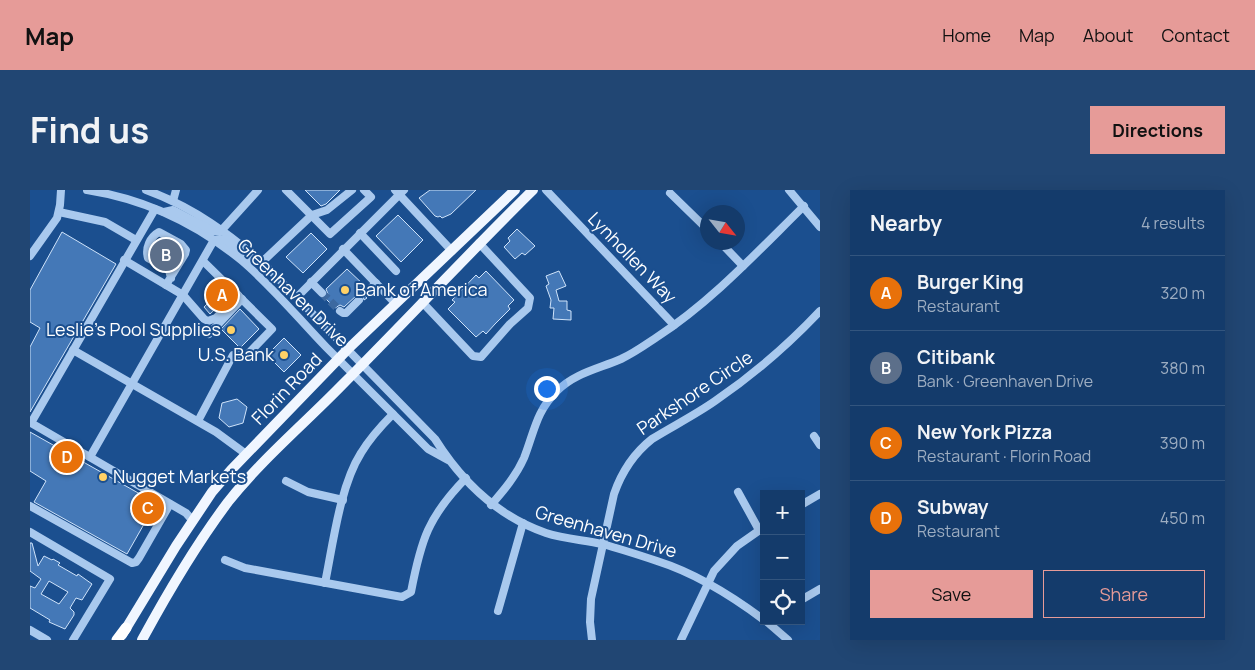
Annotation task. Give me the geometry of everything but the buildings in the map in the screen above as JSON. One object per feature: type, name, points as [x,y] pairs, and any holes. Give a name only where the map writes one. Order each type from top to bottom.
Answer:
[{"type":"highway","points":[[118,640],[126,628]]},
{"type":"main road","name":"Florin Road","points":[[142,640],[187,560],[229,502],[274,450],[354,373],[479,243],[533,190]]},
{"type":"main road","name":"Florin Road","points":[[126,628],[212,492],[246,454],[348,349],[513,191]]},
{"type":"street","points":[[30,256],[57,218],[61,190]]},
{"type":"street","name":"Greenhaven Drive","points":[[87,190],[123,198],[159,211],[214,240],[259,277],[428,449],[449,462],[491,504],[522,523],[549,534],[604,545],[675,568],[708,584],[760,618]]},
{"type":"street","name":"Greenhaven Drive","points":[[146,190],[201,215],[262,262],[435,439],[449,462]]},
{"type":"street","points":[[173,201],[176,190]]},
{"type":"street","points":[[192,521],[186,513],[31,423],[124,260],[159,211],[173,210],[214,232],[220,232],[258,190]]},
{"type":"street","points":[[286,190],[330,234],[371,197],[364,190]]},
{"type":"street","points":[[262,262],[312,216],[327,210],[352,190]]},
{"type":"street","name":"Lynhollen Way","points":[[546,190],[674,325]]},
{"type":"street","points":[[789,190],[820,227]]},
{"type":"street","points":[[296,297],[399,192],[452,251]]},
{"type":"street","points":[[670,193],[700,222]]},
{"type":"street","points":[[491,504],[511,482],[526,453],[538,417],[546,403],[557,390],[581,374],[614,362],[634,352],[674,325],[720,288],[804,206]]},
{"type":"street","points":[[59,212],[104,222],[141,251],[159,232],[164,233],[184,246],[185,254],[166,285]]},
{"type":"street","points":[[360,233],[396,271]]},
{"type":"street","points":[[90,457],[214,240],[225,239],[256,264],[273,273]]},
{"type":"street","points":[[422,302],[473,356],[481,357],[510,324],[528,308],[530,298],[479,243]]},
{"type":"street","points":[[148,245],[148,258],[169,270],[171,278]]},
{"type":"street","points":[[343,250],[396,303]]},
{"type":"street","points":[[728,250],[743,266]]},
{"type":"street","points":[[124,260],[183,295],[204,319],[210,321],[240,297]]},
{"type":"street","points":[[198,421],[233,355],[246,356],[272,329],[203,260]]},
{"type":"street","points":[[311,282],[322,293]]},
{"type":"street","points":[[367,292],[376,283]]},
{"type":"street","points":[[209,334],[240,297]]},
{"type":"street","points":[[340,311],[346,313],[359,300]]},
{"type":"street","name":"Parkshore Circle","points":[[592,640],[590,599],[618,483],[628,463],[652,439],[714,402],[744,380],[785,347],[820,311]]},
{"type":"street","points":[[73,350],[198,421],[246,454]]},
{"type":"street","points":[[325,584],[343,500],[352,468],[360,453],[393,414]]},
{"type":"street","points":[[814,436],[820,445]]},
{"type":"street","points":[[225,560],[245,568],[402,597],[411,592],[419,553],[430,524],[447,498],[466,478]]},
{"type":"street","points":[[286,481],[308,492],[343,500]]},
{"type":"street","points":[[738,492],[760,526]]},
{"type":"street","points":[[805,503],[820,494]]},
{"type":"street","points":[[30,506],[132,563],[136,562],[139,558],[170,504]]},
{"type":"street","points":[[498,611],[522,523]]},
{"type":"street","points":[[681,640],[714,571],[737,546],[760,529]]},
{"type":"street","points":[[30,532],[110,579],[73,640]]},
{"type":"street","points":[[805,597],[820,588]]},
{"type":"street","name":"Greenhaven Drive","points":[[777,625],[788,640]]},
{"type":"street","points":[[30,630],[47,640]]},
{"type":"tunnel","points":[[322,293],[340,311]]},
{"type":"place","name":"Citibank","points":[[166,255]]},
{"type":"place","name":"Bank of America","points":[[345,290]]},
{"type":"place","name":"Burger King","points":[[222,295]]},
{"type":"place","name":"Leslie's Pool Supplies","points":[[231,330]]},
{"type":"place","name":"U.S. Bank","points":[[284,355]]},
{"type":"place","name":"Subway","points":[[67,457]]},
{"type":"place","name":"Nugget Markets","points":[[103,477]]},
{"type":"place","name":"New York Pizza","points":[[148,508]]}]
